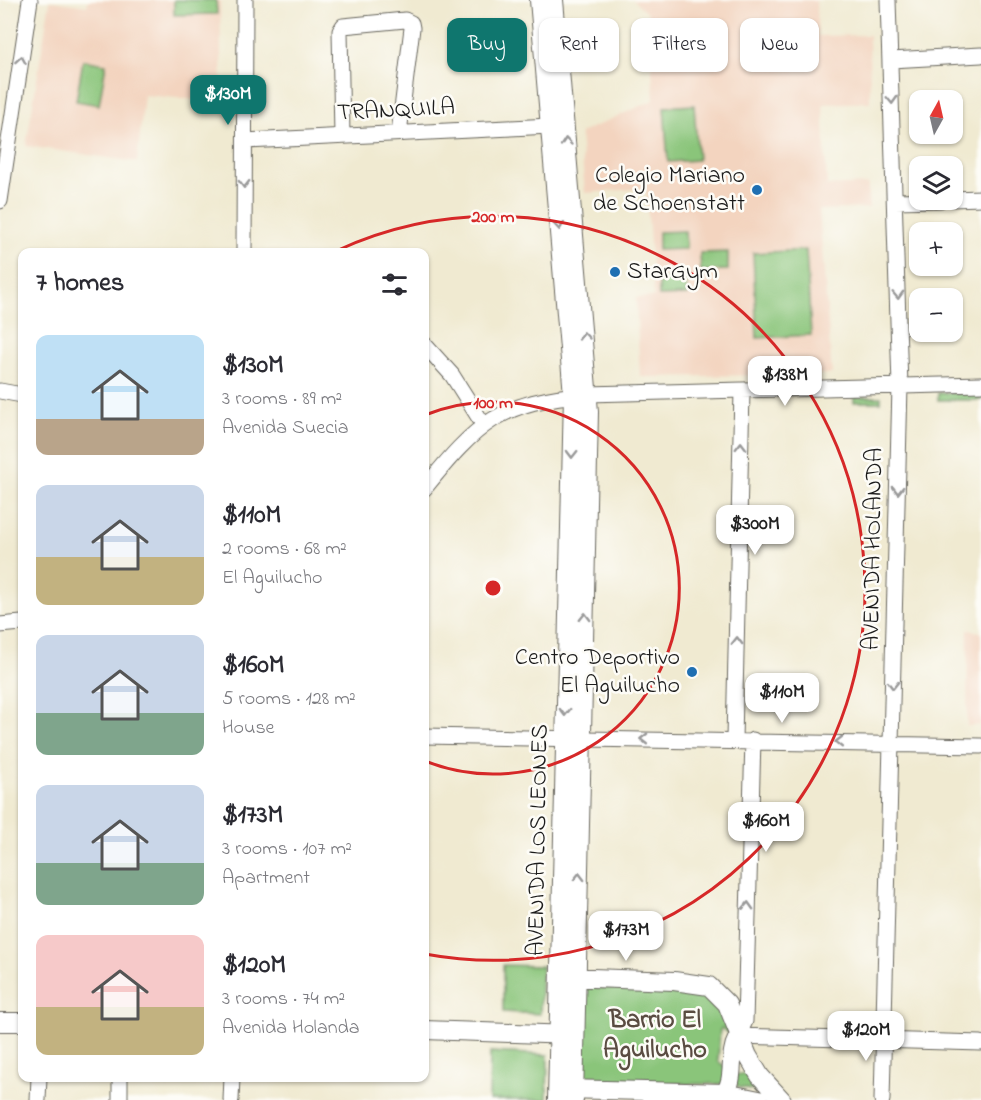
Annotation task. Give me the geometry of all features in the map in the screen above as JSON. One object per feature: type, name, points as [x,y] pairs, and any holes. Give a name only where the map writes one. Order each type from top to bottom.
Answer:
[{"type":"main road","name":"AVENIDA LOS LEONES","points":[[539,0],[550,126],[580,395]]},
{"type":"main road","name":"AVENIDA LOS LEONES","points":[[554,0],[580,395],[566,1094]]},
{"type":"main road","points":[[568,977],[704,984],[715,990],[727,1004],[738,1037],[760,1076],[782,1100]]},
{"type":"main road","points":[[0,1022],[18,1022]]},
{"type":"main road","points":[[429,1030],[567,1034]]},
{"type":"main road","points":[[725,1093],[729,1085],[733,1047],[738,1037]]},
{"type":"main road","points":[[566,1094],[725,1093],[749,1098]]},
{"type":"street","points":[[0,201],[30,0]]},
{"type":"street","points":[[244,248],[245,0]]},
{"type":"street","name":"AVENIDA HOLANDA","points":[[882,1100],[900,386],[888,0]]},
{"type":"street","points":[[342,136],[340,32],[343,26],[405,20],[411,23],[412,28],[399,134]]},
{"type":"street","points":[[891,60],[981,55]]},
{"type":"street","name":"TRANQUILA","points":[[245,141],[550,126]]},
{"type":"street","points":[[963,199],[981,198]]},
{"type":"street","points":[[895,201],[909,201]]},
{"type":"street","points":[[429,350],[452,375],[483,424]]},
{"type":"street","points":[[429,483],[483,424],[525,404],[580,395],[981,384]]},
{"type":"street","points":[[0,391],[18,394]]},
{"type":"street","points":[[734,740],[742,392]]},
{"type":"street","points":[[0,625],[18,623]]},
{"type":"street","points":[[429,736],[753,740],[981,746]]},
{"type":"street","points":[[753,740],[745,1021],[738,1037],[981,1043]]},
{"type":"street","points":[[38,1100],[39,1082]]},
{"type":"street","points":[[120,1082],[120,1100]]},
{"type":"street","points":[[231,1100],[232,1082]]},
{"type":"shaded area","points":[[88,0],[220,0],[222,102],[144,95],[137,162],[26,146],[50,1],[87,6]]},
{"type":"shaded area","name":"Colegio Mariano de Schoenstatt","points":[[633,0],[816,0],[817,18],[740,18],[740,72],[819,72],[819,36],[869,35],[870,102],[823,104],[827,186],[868,184],[869,208],[819,210],[832,374],[640,377],[636,298],[654,297],[646,188],[585,193],[580,133],[654,100],[652,72],[728,72],[728,18],[648,18],[648,14]]},
{"type":"shaded area","points":[[968,630],[981,632],[981,725],[967,726]]},
{"type":"green space","points":[[174,0],[216,0],[217,14],[174,15]]},
{"type":"green space","points":[[83,60],[106,64],[99,105],[76,101]]},
{"type":"green space","points":[[694,105],[698,160],[668,162],[664,107]]},
{"type":"green space","points":[[685,231],[686,249],[658,250],[658,232]]},
{"type":"green space","points":[[806,250],[811,335],[757,338],[753,253]]},
{"type":"green space","points":[[728,252],[728,270],[701,271],[700,253]]},
{"type":"green space","points":[[659,278],[686,278],[687,295],[659,296]]},
{"type":"green space","points":[[938,393],[981,394],[981,400],[938,400]]},
{"type":"green space","points":[[854,397],[881,397],[881,402],[854,402]]},
{"type":"green space","points":[[503,965],[542,966],[540,1014],[503,1012]]},
{"type":"green space","points":[[587,987],[708,992],[719,1003],[730,1036],[722,1028],[720,1030],[718,1061],[727,1068],[724,1084],[585,1084],[581,1079],[583,992]]},
{"type":"green space","points":[[490,1052],[548,1055],[547,1100],[489,1100]]},
{"type":"green space","points":[[748,1073],[768,1094],[737,1087],[735,1075]]},
{"type":"place","name":"Colegio Mariano de Schoenstatt","points":[[757,190]]},
{"type":"place","name":"StarGym","points":[[615,272]]},
{"type":"place","name":"Centro Deportivo El Aguilucho","points":[[692,672]]},
{"type":"district","name":"Barrio El Aguilucho","points":[[655,1036]]}]
